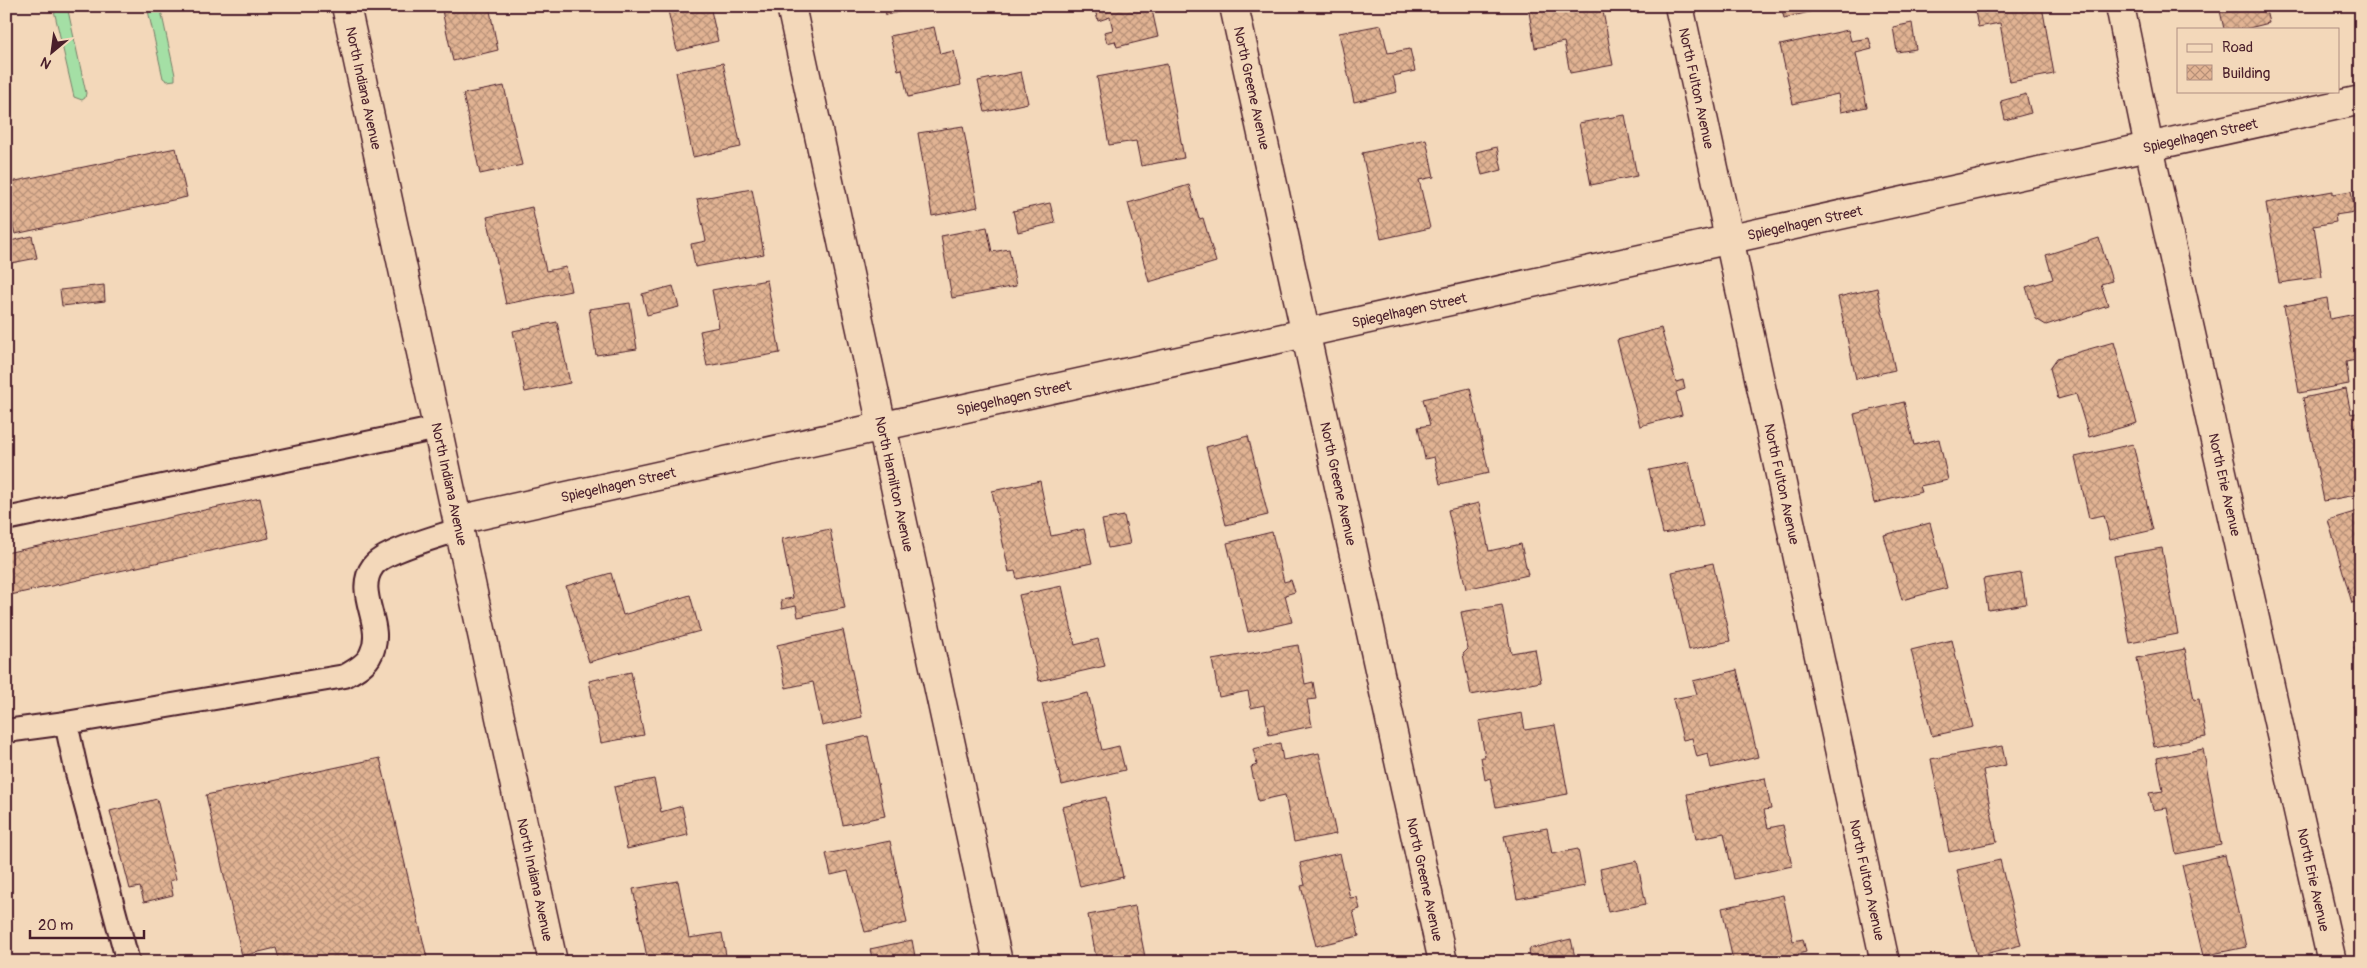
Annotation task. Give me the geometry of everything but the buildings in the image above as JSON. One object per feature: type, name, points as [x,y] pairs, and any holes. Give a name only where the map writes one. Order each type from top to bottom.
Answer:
[{"type":"street","name":"North Indiana Avenue","points":[[346,6],[552,962]]},
{"type":"street","name":"North Hamilton Avenue","points":[[791,6],[998,962]]},
{"type":"street","name":"North Greene Avenue","points":[[1234,6],[1443,962]]},
{"type":"street","name":"North Fulton Avenue","points":[[1679,6],[1885,962]]},
{"type":"street","name":"North Erie Avenue","points":[[2120,6],[2149,147],[2332,962]]},
{"type":"street","name":"Spiegelhagen Street","points":[[459,525],[881,427],[2361,100]]},
{"type":"lane","points":[[6,519],[438,428]]},
{"type":"lane","points":[[6,731],[66,723],[345,676],[359,667],[371,654],[376,632],[365,584],[373,566],[385,556],[459,525]]},
{"type":"lane","points":[[66,723],[77,773],[128,962]]},
{"type":"green space","points":[[53,6],[67,6],[86,93],[85,98],[82,100],[74,97]]},
{"type":"green space","points":[[147,6],[160,6],[175,80],[167,81],[163,78]]}]
